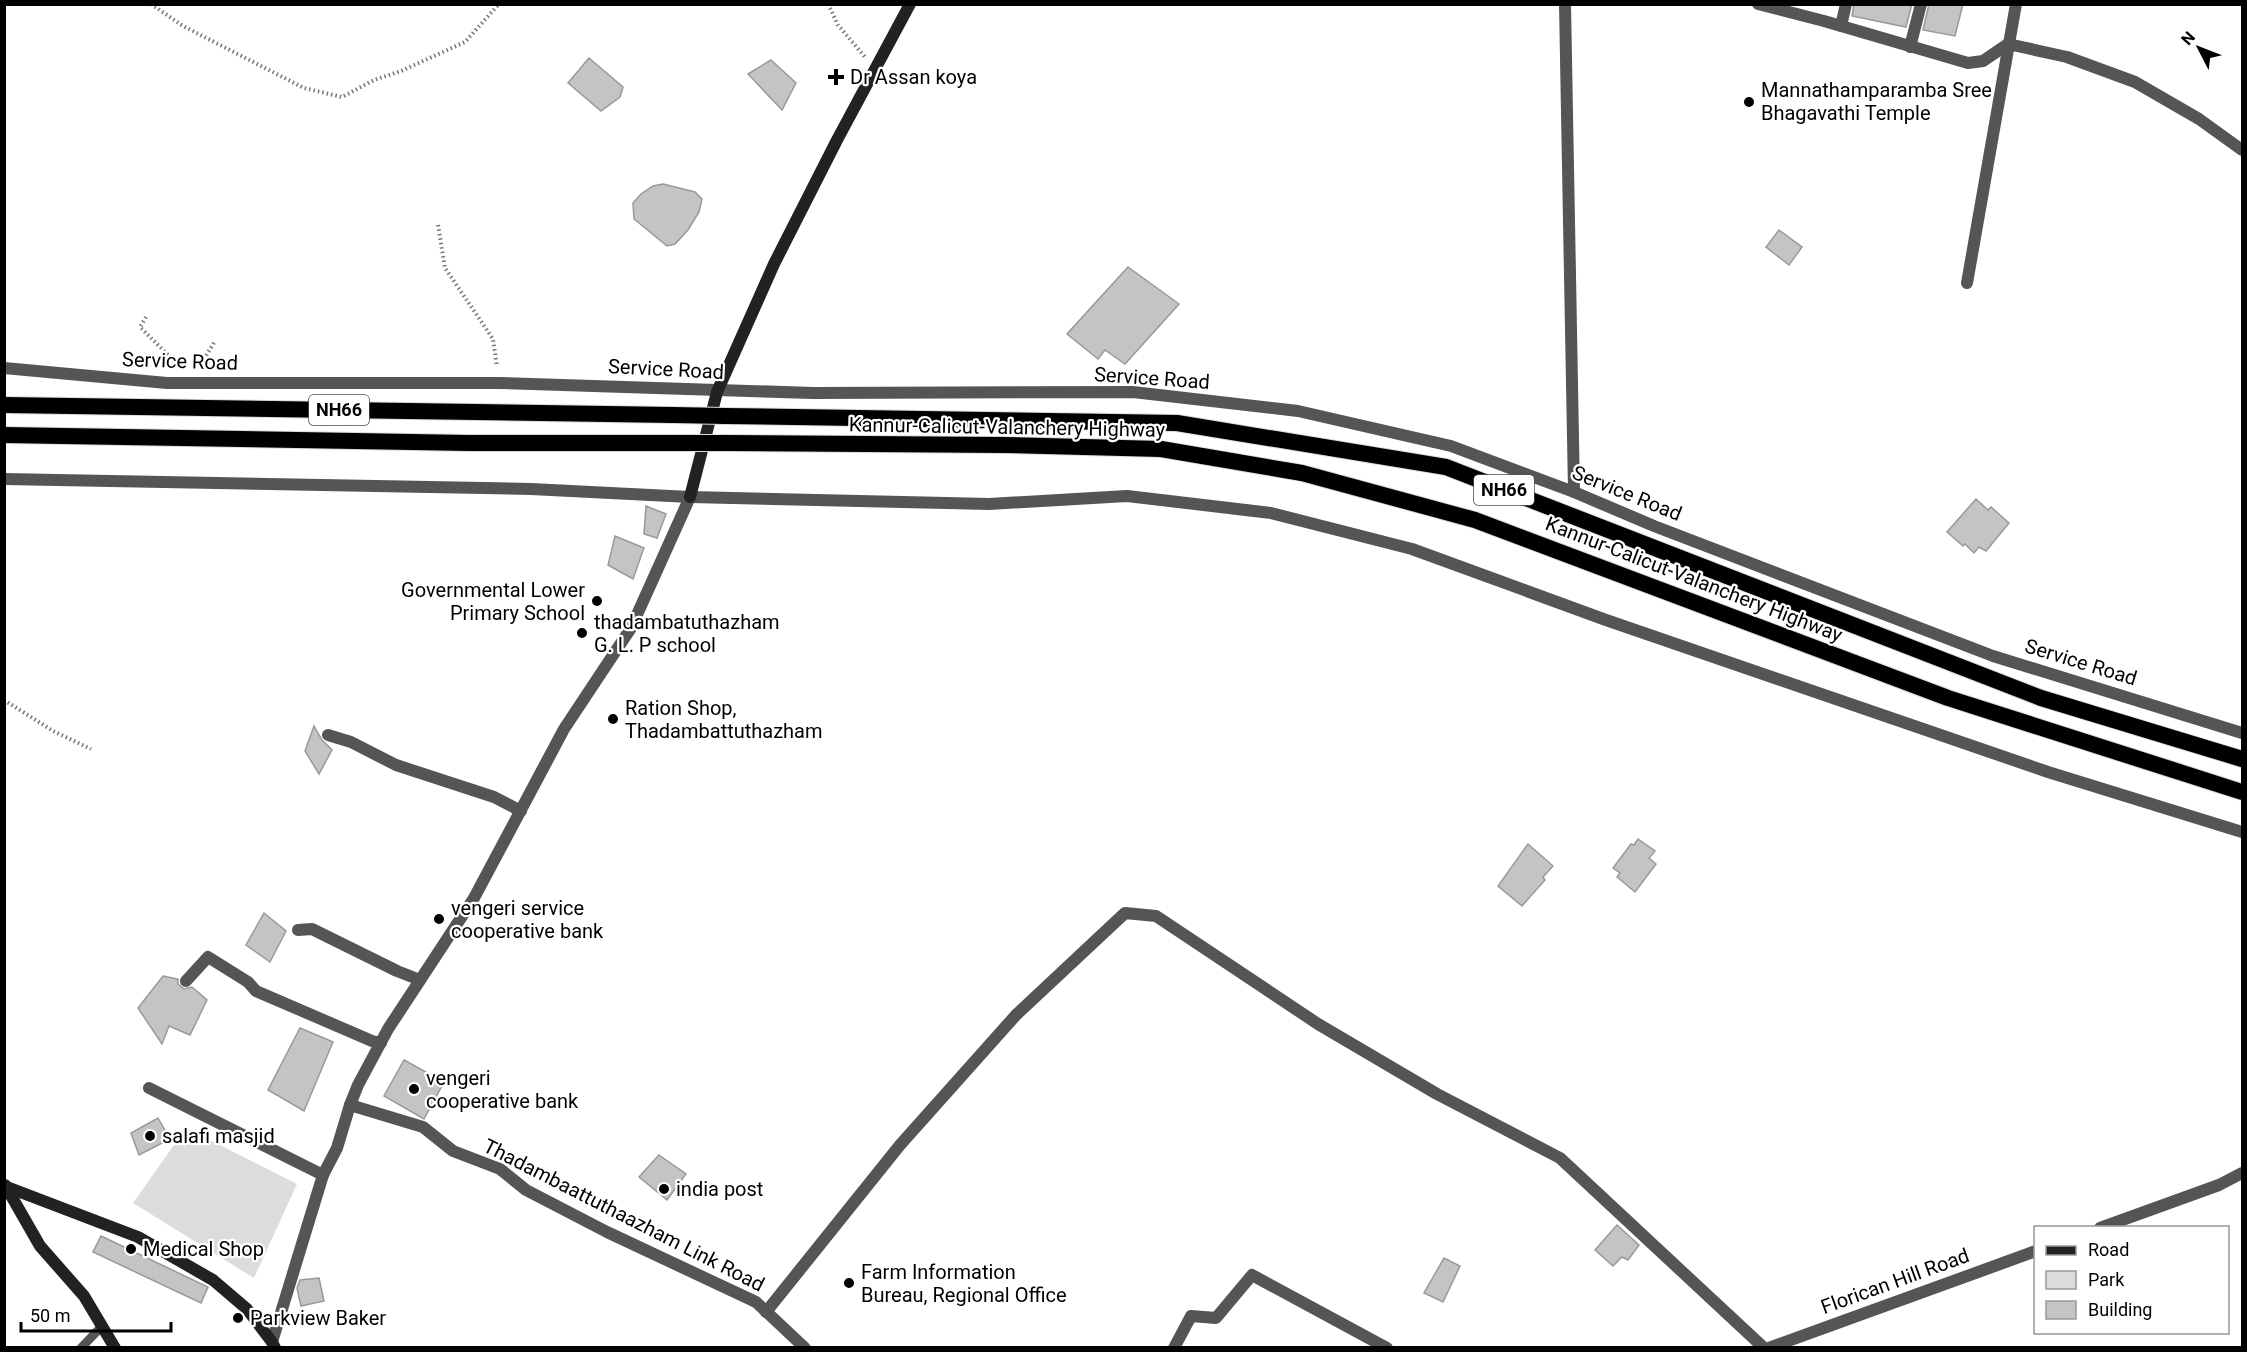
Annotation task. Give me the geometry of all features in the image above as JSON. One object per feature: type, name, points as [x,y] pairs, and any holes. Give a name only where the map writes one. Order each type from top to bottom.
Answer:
[{"type":"highway","name":"NH66","points":[[4,405],[1177,423],[1446,467],[2041,698],[2242,759]]},
{"type":"highway","name":"Kannur-Calicut-Valanchery Highway","points":[[4,435],[540,443],[1004,445],[1161,449],[1302,473],[1475,520],[1947,698],[2242,792]]},
{"type":"main road","points":[[690,497],[717,392],[774,264],[909,4]]},
{"type":"main road","points":[[6,1186],[138,1237],[213,1280],[247,1309],[273,1345]]},
{"type":"main road","points":[[6,1186],[40,1246],[84,1296],[115,1347]]},
{"type":"street","points":[[1565,4],[1574,492]]},
{"type":"street","points":[[1758,4],[1784,8],[1968,63],[1983,61],[2008,44],[2067,57],[2135,81],[2199,119],[2242,150]]},
{"type":"street","points":[[1841,26],[1846,4]]},
{"type":"street","points":[[1911,47],[1922,4]]},
{"type":"street","points":[[1967,283],[2016,4]]},
{"type":"street","name":"Service Road","points":[[4,368],[167,383],[190,381],[499,383],[664,387],[717,392],[813,393],[1133,392],[1298,411],[1451,446],[1993,656],[2242,733]]},
{"type":"street","points":[[4,479],[531,489],[690,497],[989,504],[1126,496],[1271,513],[1412,549],[1606,620],[2048,772],[2242,832]]},
{"type":"street","points":[[273,1345],[323,1175],[337,1148],[350,1105],[381,1043],[474,898],[564,729],[631,628],[690,497]]},
{"type":"street","points":[[328,735],[351,742],[396,765],[494,797],[521,812]]},
{"type":"street","points":[[766,1312],[900,1145],[1016,1015],[1125,913],[1156,916],[1318,1024],[1437,1094],[1560,1158],[1767,1347]]},
{"type":"street","points":[[298,930],[312,929],[420,980]]},
{"type":"street","points":[[186,981],[208,957],[248,982],[256,991],[381,1043]]},
{"type":"street","points":[[149,1089],[323,1175]]},
{"type":"street","name":"Thadambaattuthaazham Link Road","points":[[350,1105],[423,1127],[453,1151],[500,1169],[526,1190],[608,1232],[756,1302],[805,1347]]},
{"type":"street","points":[[2103,1226],[2219,1185],[2242,1173]]},
{"type":"street","name":"Florican Hill Road","points":[[1767,1347],[2034,1252]]},
{"type":"street","points":[[1174,1347],[1191,1317],[1216,1318],[1252,1275],[1387,1347]]},
{"type":"lane","points":[[81,1347],[102,1326]]},
{"type":"path","points":[[151,4],[183,26],[304,88],[342,97],[374,80],[401,71],[465,42],[499,4]]},
{"type":"path","points":[[828,4],[838,25],[875,69]]},
{"type":"path","points":[[438,225],[445,268],[493,339],[499,383]]},
{"type":"path","points":[[146,317],[140,327],[186,372],[190,381]]},
{"type":"path","points":[[190,381],[215,341]]},
{"type":"path","points":[[4,700],[53,731],[91,749]]},
{"type":"green space","points":[[186,1128],[297,1184],[254,1278],[133,1203]]},
{"type":"building","points":[[1854,4],[1912,4],[1906,27],[1852,16]]},
{"type":"building","points":[[1929,4],[1963,4],[1955,36],[1923,30]]},
{"type":"building","points":[[589,58],[623,87],[620,97],[601,111],[568,83]]},
{"type":"building","points":[[771,60],[796,83],[782,110],[748,74]]},
{"type":"building","points":[[663,184],[695,192],[702,199],[699,212],[688,230],[675,244],[667,246],[634,219],[633,203],[653,186]]},
{"type":"building","points":[[1779,230],[1802,247],[1789,265],[1766,247]]},
{"type":"building","points":[[1128,267],[1179,304],[1125,364],[1105,350],[1098,359],[1067,334]]},
{"type":"building","points":[[1976,499],[1988,510],[1991,507],[2009,523],[1986,551],[1979,547],[1974,553],[1947,532]]},
{"type":"building","points":[[646,506],[666,514],[657,538],[644,534]]},
{"type":"building","points":[[615,536],[644,548],[633,579],[608,565]]},
{"type":"building","points":[[314,726],[322,740],[332,750],[319,774],[305,751]]},
{"type":"building","points":[[1638,839],[1655,851],[1649,858],[1656,864],[1635,892],[1617,877],[1620,873],[1613,868],[1631,844],[1634,845]]},
{"type":"building","points":[[1528,844],[1553,866],[1543,877],[1545,880],[1522,906],[1498,886]]},
{"type":"building","points":[[264,913],[286,931],[270,962],[246,945]]},
{"type":"building","points":[[163,976],[178,979],[178,984],[184,989],[192,987],[207,1000],[190,1035],[169,1026],[162,1044],[138,1008]]},
{"type":"building","points":[[300,1028],[333,1042],[304,1111],[268,1090]]},
{"type":"building","name":"vengeri cooperative bank","points":[[404,1060],[444,1082],[424,1119],[384,1096]]},
{"type":"building","name":"salafi masjid","points":[[158,1118],[170,1139],[139,1155],[131,1133]]},
{"type":"building","name":"india post","points":[[659,1155],[686,1174],[667,1200],[639,1177]]},
{"type":"building","points":[[1617,1225],[1639,1245],[1628,1260],[1622,1257],[1613,1266],[1595,1250]]},
{"type":"building","points":[[101,1236],[208,1287],[201,1303],[93,1252]]},
{"type":"building","points":[[1444,1258],[1460,1266],[1443,1302],[1424,1293]]},
{"type":"building","points":[[319,1278],[324,1301],[301,1306],[297,1288],[300,1280]]},
{"type":"place","name":"Dr Assan koya","points":[[836,77]]},
{"type":"place","name":"Mannathamparamba Sree Bhagavathi Temple","points":[[1749,102]]},
{"type":"place","name":"Governmental Lower Primary School","points":[[597,601]]},
{"type":"place","name":"thadambatuthazham G. L. P school","points":[[582,633]]},
{"type":"place","name":"Ration Shop, Thadambattuthazham","points":[[613,719]]},
{"type":"place","name":"vengeri service cooperative bank","points":[[439,919]]},
{"type":"place","name":"vengeri cooperative bank","points":[[414,1089]]},
{"type":"place","name":"salafi masjid","points":[[150,1136]]},
{"type":"place","name":"india post","points":[[664,1189]]},
{"type":"place","name":"Medical Shop","points":[[131,1249]]},
{"type":"place","name":"Farm Information Bureau, Regional Office","points":[[849,1283]]},
{"type":"place","name":"Parkview Baker","points":[[238,1318]]}]
